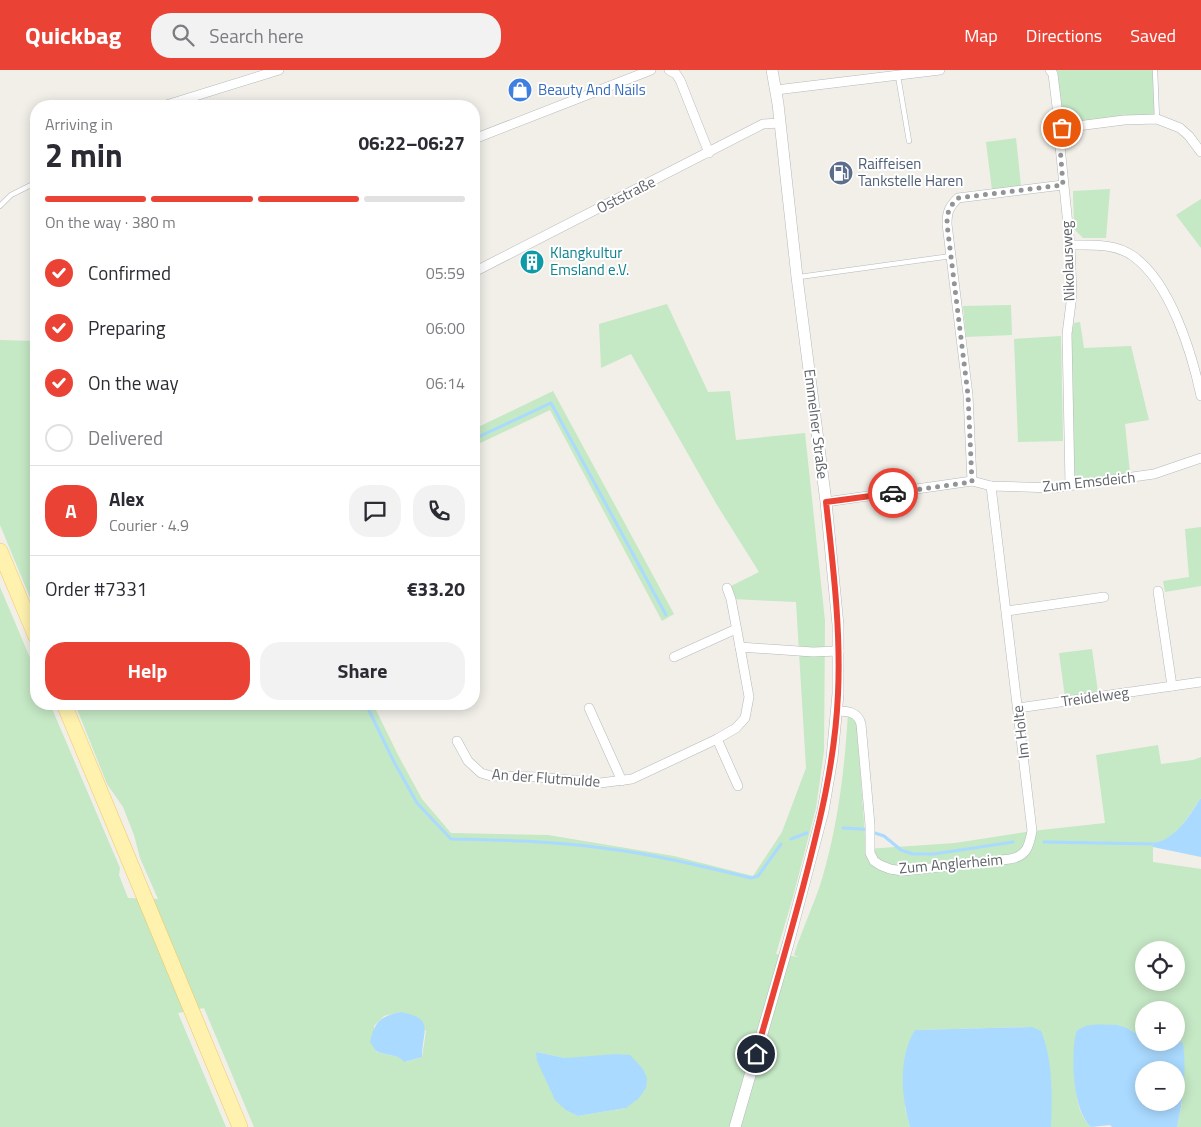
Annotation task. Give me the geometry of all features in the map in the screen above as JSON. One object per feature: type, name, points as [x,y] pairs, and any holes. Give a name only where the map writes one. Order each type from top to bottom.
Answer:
[{"type":"main road","points":[[0,551],[30,623]]},
{"type":"main road","points":[[67,710],[240,1127]]},
{"type":"street","points":[[194,100],[279,70]]},
{"type":"street","points":[[480,137],[651,70]]},
{"type":"street","points":[[669,70],[676,74],[680,80],[709,153]]},
{"type":"street","name":"Emmelner Straße","points":[[735,1127],[788,944],[823,811],[832,758],[839,651],[826,502],[772,70]]},
{"type":"street","points":[[776,90],[940,70]]},
{"type":"street","name":"Nikolausweg","points":[[1050,70],[1053,74],[1058,115],[1062,128],[1060,146],[1070,246],[1072,295],[1067,334],[1070,485]]},
{"type":"street","points":[[1062,128],[1157,118],[1180,128],[1189,136],[1201,152]]},
{"type":"street","name":"Oststraße","points":[[480,269],[763,124],[780,123]]},
{"type":"street","points":[[972,482],[968,395],[947,213],[950,206],[958,198],[1063,185]]},
{"type":"street","points":[[1070,246],[1102,245],[1116,249],[1133,256],[1148,271],[1164,293],[1186,342],[1201,396]]},
{"type":"street","name":"Zum Emsdeich","points":[[826,502],[972,482],[991,486],[1053,488],[1154,474],[1201,458]]},
{"type":"street","name":"Im Holte","points":[[991,486],[1032,831],[1030,845],[1025,853]]},
{"type":"street","name":"An der Flutmulde","points":[[457,741],[468,761],[481,773],[491,776],[538,777],[600,783],[622,781],[641,776],[718,740],[736,728],[745,718],[749,697],[731,599],[727,588]]},
{"type":"street","points":[[1158,591],[1172,686]]},
{"type":"street","points":[[1007,611],[1104,597]]},
{"type":"street","points":[[674,657],[736,629]]},
{"type":"street","points":[[740,646],[806,652],[839,651]]},
{"type":"street","name":"Treidelweg","points":[[1018,708],[1201,682]]},
{"type":"street","name":"An der Flutmulde","points":[[589,708],[622,781]]},
{"type":"street","name":"Zum Anglerheim","points":[[836,711],[848,712],[860,719],[863,731],[870,825],[870,853],[874,861],[890,869],[902,871],[1017,857],[1025,853]]},
{"type":"street","points":[[718,740],[738,786]]},
{"type":"lane","points":[[1155,70],[1157,118]]},
{"type":"lane","points":[[895,74],[909,140]]},
{"type":"lane","points":[[0,206],[11,195],[30,187]]},
{"type":"lane","points":[[797,277],[951,256]]},
{"type":"green space","points":[[1050,70],[1156,70],[1157,119],[1062,128]]},
{"type":"green space","points":[[1016,138],[1021,186],[992,190],[986,142]]},
{"type":"green space","points":[[1110,189],[1106,238],[1083,238],[1074,229],[1073,191]]},
{"type":"green space","points":[[1201,199],[1201,248],[1176,215]]},
{"type":"green space","points":[[667,304],[708,392],[730,391],[736,440],[805,433],[825,621],[824,751],[816,808],[776,954],[799,957],[794,955],[828,859],[843,775],[848,712],[856,715],[866,849],[955,843],[1032,831],[1105,823],[1096,755],[1158,745],[1161,764],[1193,760],[1201,757],[1201,798],[1181,827],[1172,836],[1153,843],[1153,862],[1201,869],[1201,1127],[1177,1127],[1180,1111],[1185,1111],[1185,1061],[1183,1051],[1185,1051],[1185,1001],[1135,1001],[1135,1033],[1127,1028],[1103,1025],[1074,1062],[1076,1088],[1081,1113],[1091,1127],[1051,1127],[1050,1075],[1032,1027],[915,1030],[905,1108],[910,1127],[254,1127],[204,1008],[178,1013],[226,1127],[0,1127],[0,587],[30,658],[30,710],[53,710],[120,868],[119,875],[128,898],[158,899],[140,858],[134,835],[123,807],[107,784],[77,710],[376,710],[422,799],[451,833],[548,835],[674,856],[753,876],[782,832],[806,768],[796,602],[731,599],[727,588],[759,572],[717,505],[631,354],[601,368],[599,324]],"holes":[[[400,1012],[426,1031],[422,1057],[406,1062],[398,1057],[376,1052],[374,1026],[384,1016]],[[536,1052],[565,1058],[626,1108],[578,1116],[567,1111]]]},
{"type":"green space","points":[[1011,305],[1012,335],[966,337],[963,306]]},
{"type":"green space","points":[[1080,322],[1084,348],[1131,346],[1149,420],[1125,424],[1130,473],[1083,480],[1076,477],[1074,471],[1071,337],[1074,323]]},
{"type":"green space","points":[[1061,336],[1063,441],[1018,442],[1014,339]]},
{"type":"green space","points":[[0,340],[30,341],[30,598],[0,525]]},
{"type":"green space","points":[[553,391],[674,614],[662,621],[550,410],[480,443],[480,426]]},
{"type":"green space","points":[[1201,527],[1201,586],[1165,592],[1163,581],[1189,577],[1185,529]]},
{"type":"green space","points":[[1092,649],[1098,692],[1065,697],[1059,653]]},
{"type":"water","points":[[1201,798],[1201,857],[1153,847],[1153,843],[1169,837],[1181,826]]},
{"type":"water","points":[[400,1012],[419,1018],[423,1022],[425,1033],[422,1057],[405,1062],[398,1057],[377,1052],[370,1042],[379,1021]]},
{"type":"water","points":[[1090,1025],[1117,1025],[1135,1033],[1135,1051],[1184,1051],[1185,1061],[1135,1061],[1135,1111],[1180,1111],[1177,1127],[1112,1127],[1110,1125],[1091,1127],[1085,1119],[1080,1108],[1074,1082],[1074,1042],[1076,1032],[1080,1029]]},
{"type":"water","points":[[1032,1027],[1041,1031],[1048,1054],[1051,1090],[1051,1127],[910,1127],[903,1090],[903,1077],[906,1052],[915,1030]]},
{"type":"water","points":[[536,1052],[565,1058],[617,1054],[630,1055],[643,1069],[647,1078],[646,1088],[639,1098],[626,1108],[578,1116],[567,1111],[555,1100],[537,1061]]},
{"type":"waterway","points":[[480,436],[551,403],[666,615]]},
{"type":"waterway","points":[[369,710],[393,760],[417,803],[451,839],[546,842],[602,848],[659,857],[751,878],[758,876],[781,844]]},
{"type":"waterway","points":[[843,828],[863,829],[884,836],[901,850],[913,854],[934,854],[1013,842]]},
{"type":"waterway","points":[[791,839],[807,833]]},
{"type":"waterway","points":[[1044,842],[1156,844]]},
{"type":"way so far","points":[[893,493],[972,482],[968,395],[947,224],[947,213],[950,206],[958,198],[1063,185],[1060,146],[1062,128]]},
{"type":"place","name":"Beauty And Nails","points":[[520,90]]},
{"type":"place","name":"Raiffeisen Tankstelle Haren","points":[[841,173]]},
{"type":"place","name":"Klangkultur Emsland e.V.","points":[[532,262]]},
{"type":"route","points":[[756,1054],[788,944],[823,811],[832,758],[838,694],[839,651],[836,595],[826,502],[893,493]]}]
